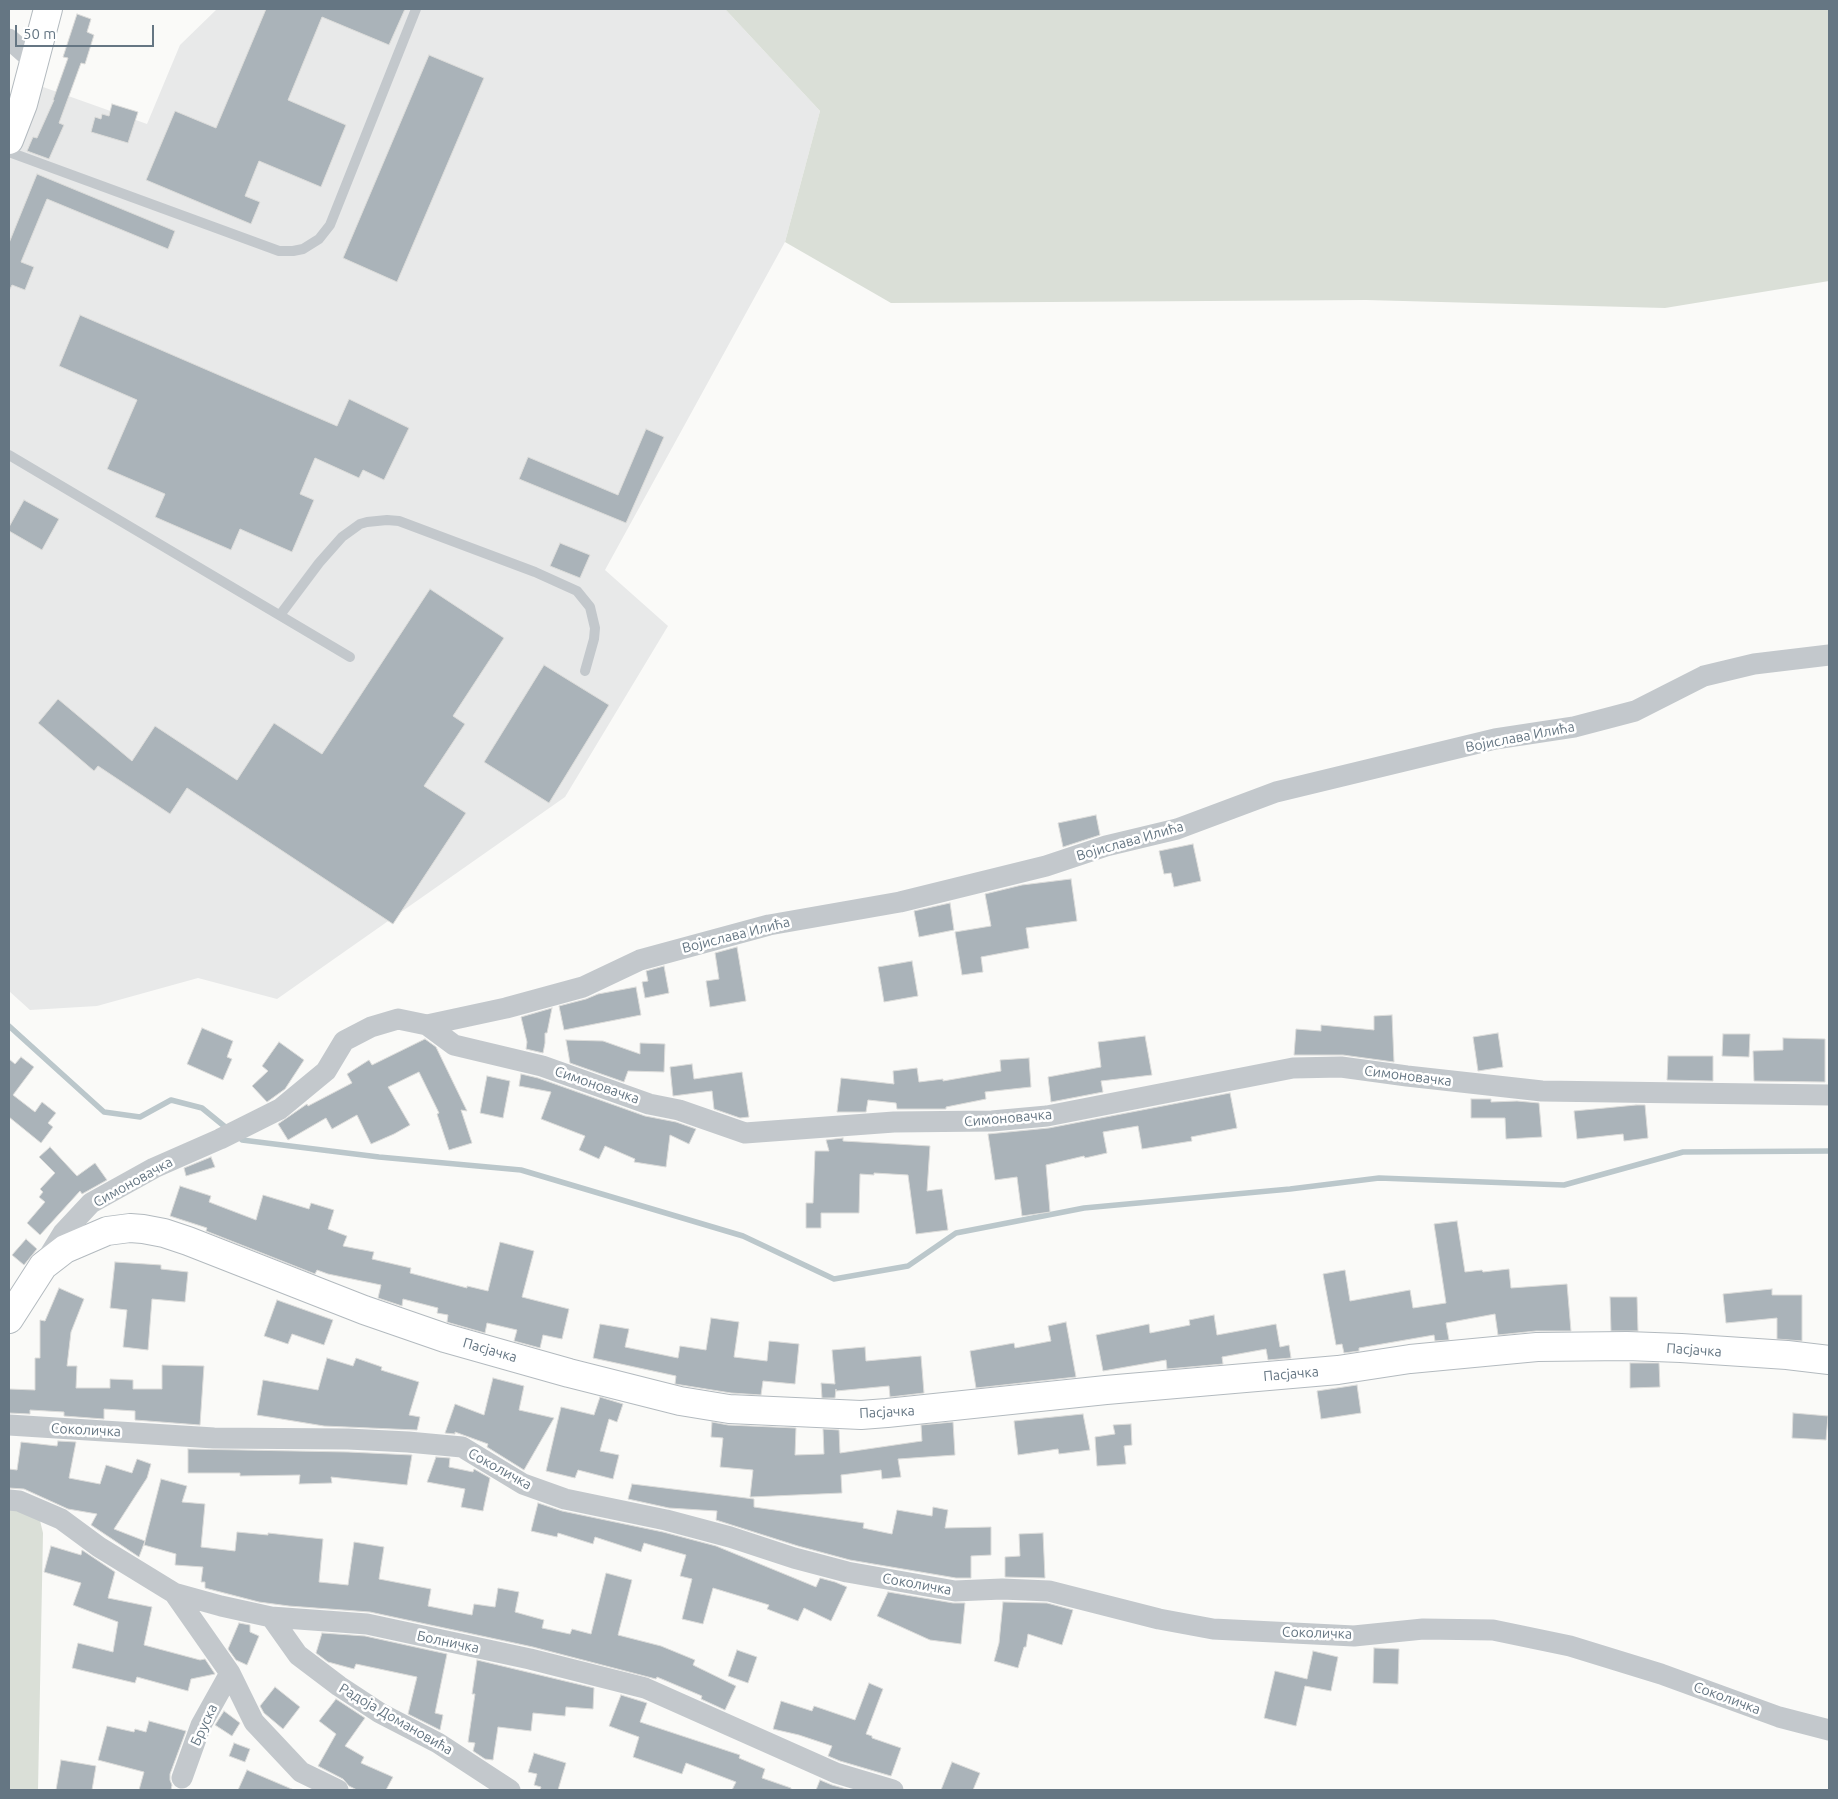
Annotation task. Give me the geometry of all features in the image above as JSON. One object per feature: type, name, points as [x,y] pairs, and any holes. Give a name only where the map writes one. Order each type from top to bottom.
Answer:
[{"type":"main road","points":[[9,140],[36,62],[48,9]]},
{"type":"main road","name":"Пасјачка","points":[[9,1319],[43,1266],[65,1249],[101,1233],[118,1228],[144,1229],[188,1241],[364,1310],[445,1338],[569,1373],[680,1401],[729,1409],[862,1415],[887,1414],[1106,1390],[1338,1370],[1410,1359],[1538,1347],[1628,1346],[1681,1348],[1787,1355],[1829,1360]]},
{"type":"street","points":[[9,38],[36,62]]},
{"type":"street","name":"Војислава Илића","points":[[428,1025],[506,1008],[583,987],[640,960],[769,925],[900,902],[1046,866],[1106,846],[1177,829],[1276,792],[1495,739],[1582,725],[1635,710],[1704,676],[1754,664],[1829,655]]},
{"type":"street","name":"Симоновачка","points":[[43,1266],[63,1233],[92,1204],[154,1168],[220,1139],[280,1109],[326,1071],[344,1042],[371,1026],[398,1019],[428,1025],[454,1045],[542,1066],[649,1104],[679,1110],[746,1134],[894,1122],[992,1121],[1047,1116],[1293,1068],[1341,1067],[1542,1091],[1829,1096]]},
{"type":"street","name":"Соколичка","points":[[9,1425],[214,1438],[391,1441],[462,1448],[523,1484],[566,1499],[684,1525],[847,1572],[955,1591],[1049,1591],[1159,1619],[1213,1629],[1354,1636],[1423,1629],[1493,1630],[1570,1646],[1661,1674],[1779,1717],[1829,1730]]},
{"type":"street","name":"Болничка","points":[[9,1500],[19,1501],[61,1519],[99,1547],[174,1593],[271,1617],[367,1624],[530,1659],[645,1688],[836,1773],[893,1790]]},
{"type":"street","points":[[174,1593],[230,1674],[254,1722],[301,1772],[338,1790]]},
{"type":"street","name":"Радоја Домановића","points":[[271,1617],[298,1655],[339,1686],[380,1713],[438,1742],[510,1790]]},
{"type":"street","name":"Бруска","points":[[182,1778],[201,1726],[230,1674]]},
{"type":"lane","points":[[9,152],[279,251],[286,252],[303,249],[319,239],[330,225],[416,9]]},
{"type":"lane","points":[[9,455],[350,657]]},
{"type":"lane","points":[[280,616],[319,563],[342,537],[360,524],[367,522],[399,521],[535,572],[577,591],[590,607],[595,628],[594,639],[585,671]]},
{"type":"shaded area","points":[[217,9],[725,9],[820,111],[785,242],[605,570],[668,626],[565,797],[277,999],[198,978],[97,1006],[30,1010],[9,991],[9,133],[29,82],[147,124],[180,45]]},
{"type":"shaded area","points":[[725,9],[1829,9],[1829,281],[1665,308],[1366,300],[891,303],[785,242],[820,111]]},
{"type":"shaded area","points":[[9,1500],[37,1508],[43,1533],[38,1790],[9,1790]]},
{"type":"building","points":[[266,9],[405,9],[389,45],[322,17],[288,100],[346,125],[321,187],[259,161],[245,196],[260,202],[251,224],[146,180],[175,111],[216,128]]},
{"type":"building","points":[[77,14],[91,19],[87,32],[94,35],[85,64],[81,63],[59,123],[64,125],[49,159],[27,151],[33,137],[37,138],[54,100],[68,58],[63,57]]},
{"type":"building","points":[[429,55],[484,78],[397,282],[343,258]]},
{"type":"building","points":[[112,104],[138,112],[128,143],[91,132],[95,117],[101,119],[102,114],[109,116]]},
{"type":"building","points":[[37,174],[175,231],[168,249],[47,199],[21,262],[34,267],[25,290],[12,285],[9,291],[9,243]]},
{"type":"building","points":[[80,315],[337,426],[349,399],[409,428],[384,480],[363,470],[359,478],[315,458],[300,494],[314,500],[292,552],[240,529],[231,550],[155,517],[165,494],[107,469],[137,400],[59,366]]},
{"type":"building","points":[[646,429],[664,437],[626,523],[519,479],[528,457],[618,495]]},
{"type":"building","points":[[24,500],[59,519],[42,550],[9,531],[9,527]]},
{"type":"building","points":[[560,543],[590,555],[580,578],[550,566]]},
{"type":"building","points":[[430,589],[504,638],[453,716],[465,724],[424,786],[466,813],[393,924],[187,788],[170,814],[98,766],[94,771],[38,723],[58,699],[132,761],[155,726],[237,780],[274,723],[322,754]]},
{"type":"building","points":[[544,665],[609,705],[549,803],[484,762]]},
{"type":"building","points":[[1096,815],[1100,835],[1063,847],[1058,823]]},
{"type":"building","points":[[1193,844],[1201,881],[1174,887],[1171,873],[1164,874],[1159,851]]},
{"type":"building","points":[[1071,879],[1077,921],[1026,928],[1029,948],[981,957],[983,972],[962,975],[955,932],[991,926],[985,894],[1022,885]]},
{"type":"building","points":[[950,903],[954,930],[919,937],[914,911]]},
{"type":"building","points":[[737,947],[746,1001],[710,1007],[706,981],[719,979],[715,953]]},
{"type":"building","points":[[912,961],[918,996],[884,1002],[878,967]]},
{"type":"building","points":[[664,966],[669,993],[645,998],[642,982],[648,981],[646,971]]},
{"type":"building","points":[[636,987],[641,1015],[564,1030],[559,1006],[598,994]]},
{"type":"building","points":[[552,1008],[547,1033],[545,1033],[543,1053],[526,1049],[527,1042],[521,1017]]},
{"type":"building","points":[[1392,1015],[1394,1062],[1343,1055],[1294,1055],[1296,1029],[1321,1031],[1321,1025],[1374,1030],[1374,1016]]},
{"type":"building","points":[[202,1028],[233,1041],[227,1057],[232,1059],[223,1080],[187,1064]]},
{"type":"building","points":[[1498,1033],[1503,1067],[1478,1071],[1473,1037]]},
{"type":"building","points":[[1723,1034],[1750,1034],[1749,1057],[1722,1056]]},
{"type":"building","points":[[1145,1036],[1152,1075],[1101,1081],[1103,1092],[1051,1102],[1048,1077],[1101,1067],[1098,1042]]},
{"type":"building","points":[[1783,1038],[1825,1039],[1825,1082],[1754,1081],[1753,1051],[1783,1050]]},
{"type":"building","points":[[425,1039],[436,1047],[467,1111],[461,1110],[472,1143],[449,1150],[437,1114],[439,1113],[419,1072],[388,1087],[410,1125],[394,1134],[371,1144],[357,1115],[332,1129],[326,1118],[288,1140],[278,1124],[307,1104],[308,1106],[352,1083],[347,1074],[369,1060],[372,1065]]},
{"type":"building","points":[[566,1040],[603,1041],[640,1054],[640,1043],[665,1044],[664,1072],[628,1071],[624,1082],[570,1063]]},
{"type":"building","points":[[279,1042],[304,1060],[285,1089],[267,1102],[252,1086],[268,1071],[262,1066]]},
{"type":"building","points":[[1668,1056],[1713,1056],[1713,1081],[1667,1080]]},
{"type":"building","points":[[21,1057],[34,1067],[13,1095],[35,1112],[42,1102],[56,1113],[48,1123],[53,1127],[41,1143],[9,1117],[9,1059],[15,1064]]},
{"type":"building","points":[[1029,1058],[1031,1087],[985,1092],[986,1099],[946,1107],[946,1109],[897,1109],[896,1103],[868,1100],[866,1112],[837,1112],[841,1078],[894,1084],[893,1071],[917,1068],[919,1082],[943,1079],[943,1081],[1001,1071],[1000,1060]]},
{"type":"building","points":[[692,1064],[694,1079],[742,1072],[749,1117],[740,1118],[714,1109],[712,1091],[673,1096],[670,1067]]},
{"type":"building","points":[[521,1074],[538,1078],[645,1116],[676,1122],[696,1129],[689,1144],[670,1135],[666,1167],[634,1162],[635,1159],[605,1146],[599,1159],[579,1150],[585,1136],[541,1119],[551,1092],[519,1086]]},
{"type":"building","points":[[487,1076],[510,1081],[503,1118],[480,1113]]},
{"type":"building","points":[[1230,1093],[1237,1128],[1191,1137],[1192,1141],[1142,1149],[1138,1126],[1103,1132],[1107,1153],[1046,1165],[1050,1212],[1022,1216],[1017,1177],[995,1180],[988,1134],[1049,1128]]},
{"type":"building","points":[[1471,1099],[1491,1099],[1491,1102],[1517,1101],[1539,1103],[1542,1137],[1506,1139],[1505,1118],[1471,1118]]},
{"type":"building","points":[[1645,1105],[1648,1138],[1624,1141],[1623,1134],[1577,1139],[1574,1111]]},
{"type":"building","points":[[843,1138],[843,1141],[930,1146],[927,1191],[942,1189],[948,1230],[916,1234],[908,1175],[874,1173],[874,1175],[860,1174],[859,1213],[821,1213],[821,1228],[806,1228],[806,1203],[813,1203],[815,1151],[829,1151],[826,1140]]},
{"type":"building","points":[[50,1147],[77,1176],[95,1163],[107,1180],[82,1194],[80,1191],[40,1235],[27,1223],[45,1202],[39,1197],[43,1192],[40,1189],[55,1173],[39,1157]]},
{"type":"building","points":[[211,1157],[215,1167],[186,1176],[184,1168]]},
{"type":"building","points":[[180,1186],[211,1196],[209,1202],[256,1220],[263,1195],[309,1209],[311,1203],[334,1210],[328,1229],[347,1236],[343,1246],[374,1252],[372,1259],[411,1268],[410,1273],[467,1288],[467,1286],[488,1291],[500,1242],[534,1251],[522,1297],[569,1309],[562,1339],[543,1335],[540,1348],[514,1341],[517,1330],[487,1323],[485,1333],[450,1323],[447,1322],[448,1315],[437,1313],[438,1308],[403,1299],[402,1306],[378,1298],[381,1285],[317,1270],[315,1274],[206,1231],[207,1228],[170,1216]]},
{"type":"building","points":[[1457,1221],[1465,1272],[1509,1269],[1511,1288],[1567,1284],[1571,1331],[1536,1331],[1498,1335],[1495,1314],[1446,1323],[1449,1340],[1435,1341],[1434,1335],[1359,1348],[1359,1351],[1344,1353],[1342,1344],[1336,1345],[1323,1274],[1345,1270],[1350,1301],[1410,1290],[1413,1308],[1446,1303],[1434,1224]]},
{"type":"building","points":[[26,1239],[37,1249],[24,1265],[12,1255]]},
{"type":"building","points":[[115,1262],[161,1265],[161,1269],[188,1272],[185,1302],[152,1299],[148,1350],[123,1347],[127,1310],[110,1308]]},
{"type":"building","points":[[59,1288],[84,1299],[71,1332],[67,1366],[77,1366],[76,1388],[110,1388],[110,1379],[133,1380],[133,1389],[162,1389],[162,1365],[204,1366],[200,1425],[135,1420],[135,1411],[104,1409],[104,1419],[64,1416],[64,1412],[30,1410],[30,1414],[9,1413],[9,1389],[35,1390],[35,1358],[40,1358],[40,1320],[45,1321]]},
{"type":"building","points":[[1772,1289],[1772,1295],[1802,1295],[1802,1341],[1777,1339],[1777,1318],[1726,1323],[1723,1294]]},
{"type":"building","points":[[1610,1297],[1637,1297],[1638,1331],[1611,1331]]},
{"type":"building","points":[[277,1300],[333,1320],[324,1345],[292,1334],[288,1344],[264,1336]]},
{"type":"building","points":[[1214,1315],[1217,1335],[1276,1324],[1280,1347],[1289,1345],[1291,1358],[1268,1360],[1266,1349],[1222,1357],[1223,1364],[1167,1369],[1166,1360],[1103,1371],[1096,1335],[1149,1324],[1150,1333],[1190,1325],[1189,1320]]},
{"type":"building","points":[[711,1318],[739,1322],[734,1357],[767,1361],[769,1341],[799,1344],[795,1384],[763,1381],[761,1395],[731,1393],[675,1384],[676,1376],[593,1358],[600,1324],[629,1329],[625,1347],[678,1358],[680,1346],[706,1350]]},
{"type":"building","points":[[1066,1322],[1076,1377],[976,1388],[970,1351],[1014,1343],[1015,1348],[1051,1341],[1048,1326]]},
{"type":"building","points":[[865,1347],[866,1361],[921,1356],[924,1393],[890,1397],[889,1386],[836,1391],[836,1389],[835,1398],[822,1398],[821,1383],[835,1384],[832,1350]]},
{"type":"building","points":[[327,1358],[353,1366],[356,1358],[382,1367],[381,1370],[419,1382],[409,1415],[420,1417],[417,1430],[324,1426],[257,1415],[263,1380],[318,1390]]},
{"type":"building","points":[[1630,1363],[1659,1363],[1660,1387],[1630,1388]]},
{"type":"building","points":[[493,1378],[524,1386],[519,1410],[554,1418],[524,1470],[487,1447],[488,1444],[455,1432],[455,1434],[445,1433],[455,1404],[484,1415]]},
{"type":"building","points":[[1357,1385],[1361,1413],[1321,1419],[1317,1391]]},
{"type":"building","points":[[600,1397],[623,1404],[617,1422],[609,1419],[600,1451],[619,1455],[613,1479],[578,1470],[575,1478],[546,1471],[561,1407],[594,1415]]},
{"type":"building","points":[[1793,1413],[1828,1416],[1826,1440],[1792,1438]]},
{"type":"building","points":[[1083,1414],[1090,1450],[1059,1454],[1058,1449],[1018,1455],[1014,1421]]},
{"type":"building","points":[[712,1422],[728,1425],[796,1428],[795,1455],[824,1454],[823,1429],[839,1430],[840,1453],[922,1441],[921,1425],[953,1422],[955,1455],[898,1459],[901,1477],[882,1479],[881,1470],[841,1475],[842,1493],[750,1497],[753,1470],[720,1467],[723,1438],[711,1437]]},
{"type":"building","points":[[1131,1424],[1132,1445],[1124,1446],[1126,1464],[1097,1466],[1095,1437],[1115,1434],[1113,1425]]},
{"type":"building","points":[[58,1441],[76,1442],[69,1478],[100,1484],[106,1465],[132,1473],[137,1459],[151,1464],[147,1478],[114,1529],[145,1541],[139,1557],[91,1525],[97,1514],[68,1509],[24,1489],[9,1488],[9,1469],[17,1470],[21,1442],[57,1446]]},
{"type":"building","points":[[188,1449],[412,1455],[407,1485],[331,1477],[332,1483],[299,1484],[300,1475],[240,1476],[240,1473],[188,1473]]},
{"type":"building","points":[[436,1457],[450,1458],[449,1467],[473,1472],[474,1469],[490,1478],[483,1511],[461,1507],[465,1489],[427,1482]]},
{"type":"building","points":[[161,1479],[187,1486],[182,1502],[205,1504],[201,1547],[235,1551],[237,1532],[268,1535],[268,1533],[323,1539],[319,1582],[348,1585],[354,1542],[384,1547],[379,1579],[431,1589],[428,1606],[472,1615],[474,1604],[495,1607],[498,1588],[519,1592],[515,1612],[544,1620],[542,1628],[570,1634],[572,1629],[591,1634],[606,1573],[632,1580],[618,1635],[661,1646],[695,1660],[693,1665],[736,1686],[725,1710],[701,1699],[702,1696],[657,1677],[656,1679],[533,1647],[370,1612],[259,1602],[205,1588],[205,1582],[201,1582],[203,1567],[175,1565],[176,1554],[144,1545]]},
{"type":"building","points":[[632,1484],[754,1499],[754,1507],[864,1523],[863,1528],[892,1534],[897,1510],[932,1516],[933,1507],[948,1510],[945,1528],[991,1527],[991,1555],[971,1556],[971,1578],[956,1578],[850,1560],[716,1520],[717,1511],[669,1508],[628,1499]]},
{"type":"building","points":[[538,1503],[562,1511],[663,1532],[716,1546],[816,1587],[820,1578],[847,1587],[831,1621],[804,1608],[798,1621],[767,1609],[769,1605],[713,1588],[703,1624],[682,1619],[692,1579],[680,1576],[686,1555],[644,1543],[641,1552],[595,1537],[593,1544],[558,1533],[557,1537],[531,1531]]},
{"type":"building","points":[[1043,1533],[1045,1578],[1005,1577],[1005,1557],[1020,1556],[1019,1534]]},
{"type":"building","points":[[51,1546],[81,1555],[82,1550],[115,1572],[108,1598],[152,1607],[144,1645],[200,1660],[205,1659],[215,1674],[191,1679],[188,1691],[137,1677],[135,1683],[72,1668],[78,1643],[113,1652],[118,1622],[73,1605],[81,1583],[44,1572]]},
{"type":"building","points":[[888,1592],[953,1603],[965,1603],[961,1644],[930,1640],[877,1616]]},
{"type":"building","points":[[1003,1602],[1047,1603],[1073,1610],[1062,1645],[1028,1634],[1026,1647],[1024,1647],[1018,1668],[994,1661],[999,1643]]},
{"type":"building","points":[[239,1623],[250,1625],[250,1632],[259,1636],[247,1665],[236,1660],[228,1649]]},
{"type":"building","points":[[322,1633],[365,1636],[447,1654],[435,1713],[443,1715],[440,1730],[408,1714],[417,1677],[356,1664],[354,1669],[328,1662],[316,1653]]},
{"type":"building","points":[[1374,1648],[1399,1649],[1398,1684],[1373,1683]]},
{"type":"building","points":[[737,1650],[757,1657],[748,1683],[728,1676]]},
{"type":"building","points":[[1313,1651],[1338,1657],[1331,1691],[1305,1686],[1296,1726],[1264,1718],[1275,1671],[1307,1679]]},
{"type":"building","points":[[477,1660],[594,1688],[593,1709],[566,1707],[565,1716],[533,1713],[531,1731],[498,1727],[493,1760],[485,1759],[473,1751],[475,1743],[468,1742],[475,1694],[472,1694]]},
{"type":"building","points":[[869,1683],[883,1689],[866,1734],[901,1748],[891,1776],[828,1756],[832,1746],[773,1729],[781,1701],[812,1711],[814,1706],[855,1720]]},
{"type":"building","points":[[275,1687],[300,1707],[283,1729],[264,1713],[260,1706]]},
{"type":"building","points":[[621,1695],[647,1703],[640,1722],[740,1755],[739,1758],[765,1769],[762,1778],[791,1788],[791,1790],[732,1790],[736,1782],[686,1763],[682,1774],[633,1757],[639,1737],[609,1726]]},
{"type":"building","points":[[336,1699],[365,1718],[345,1746],[364,1757],[361,1763],[393,1777],[386,1790],[357,1790],[349,1786],[343,1779],[318,1766],[336,1734],[319,1721]]},
{"type":"building","points":[[224,1711],[240,1723],[232,1736],[215,1725]]},
{"type":"building","points":[[149,1721],[186,1731],[170,1774],[171,1790],[139,1790],[144,1772],[98,1760],[107,1726],[134,1732],[135,1729],[146,1732]]},
{"type":"building","points":[[234,1743],[250,1749],[245,1762],[229,1756]]},
{"type":"building","points":[[534,1753],[566,1763],[558,1790],[540,1790],[541,1787],[534,1785],[537,1774],[528,1772]]},
{"type":"building","points":[[61,1760],[96,1766],[92,1790],[56,1790]]},
{"type":"building","points":[[952,1762],[980,1773],[973,1790],[941,1790]]},
{"type":"building","points":[[247,1770],[294,1790],[238,1790]]},
{"type":"building","points":[[820,1780],[832,1785],[850,1790],[816,1790]]},
{"type":"waterway","points":[[9,1026],[104,1112],[140,1117],[171,1100],[202,1108],[229,1130]]},
{"type":"waterway","points":[[236,1135],[242,1140],[379,1157],[521,1170],[743,1236],[834,1279],[908,1266],[956,1233],[1084,1208],[1290,1189],[1379,1178],[1564,1185],[1683,1152],[1829,1151]]}]
